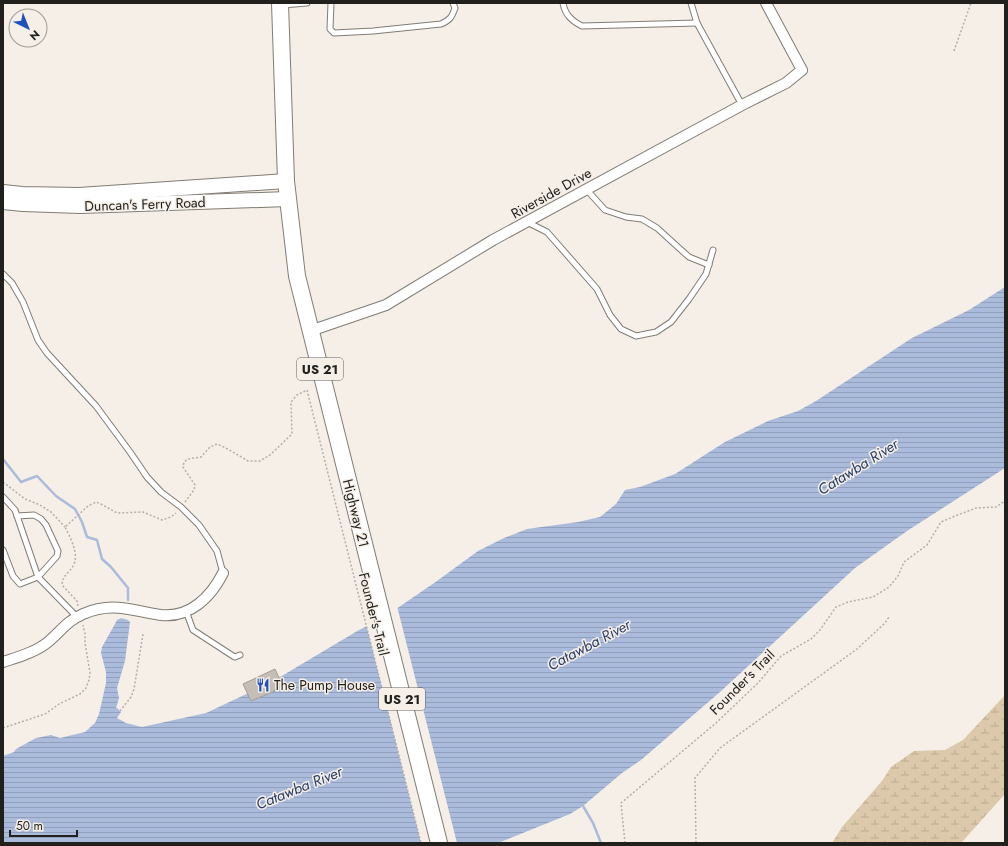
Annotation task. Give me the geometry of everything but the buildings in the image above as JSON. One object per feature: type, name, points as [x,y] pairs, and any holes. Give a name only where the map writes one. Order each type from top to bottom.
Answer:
[{"type":"main road","name":"US 21","points":[[280,4],[286,181]]},
{"type":"main road","name":"Highway 21","points":[[286,181],[297,276],[439,843]]},
{"type":"street","name":"Riverside Drive","points":[[310,331],[386,305],[493,240],[786,82],[802,70],[766,3]]},
{"type":"street","points":[[3,192],[22,194],[79,195],[286,181]]},
{"type":"street","name":"Duncan's Ferry Road","points":[[3,202],[80,206],[288,199]]},
{"type":"street","points":[[3,662],[42,646],[70,621],[79,616],[108,607],[162,615],[171,615],[186,611],[210,595],[223,573]]},
{"type":"lane","points":[[280,4],[307,3]]},
{"type":"lane","points":[[331,3],[330,29],[334,33],[373,32],[441,24],[449,21],[453,16],[455,8],[453,3]]},
{"type":"lane","points":[[563,3],[564,9],[572,21],[582,26],[697,23]]},
{"type":"lane","points":[[691,3],[697,23],[742,105]]},
{"type":"lane","points":[[586,190],[605,210],[626,218],[642,219],[658,228],[689,257],[708,265]]},
{"type":"lane","points":[[527,222],[547,232],[597,289],[610,315],[621,329],[636,336],[656,332],[671,322],[706,274],[713,250]]},
{"type":"lane","points":[[3,274],[12,283],[23,302],[38,340],[47,353],[96,406],[147,477],[161,492],[181,507],[199,525],[217,551],[223,573]]},
{"type":"lane","points":[[3,497],[15,510],[38,577],[79,616]]},
{"type":"lane","points":[[3,550],[13,576],[20,584],[38,577],[57,556],[58,551],[46,525],[41,519],[34,515],[17,516]]},
{"type":"lane","points":[[186,611],[191,626],[197,634],[235,657],[240,655]]},
{"type":"path","points":[[954,51],[971,3]]},
{"type":"path","name":"Founder's Trail","points":[[181,507],[191,494],[195,485],[184,469],[184,462],[188,459],[201,457],[210,447],[217,444],[248,461],[265,459],[292,434],[292,402],[297,395],[307,390],[421,843]]},
{"type":"path","points":[[3,482],[25,499],[40,505],[51,512],[62,522],[65,527],[74,549],[75,559],[73,566],[63,578],[62,585],[78,602],[79,616],[85,631],[85,643],[90,673],[86,688],[80,694],[39,716],[3,728]]},
{"type":"path","name":"Founder's Trail","points":[[625,843],[620,806],[624,799],[716,723],[758,683],[781,656],[811,639],[820,630],[836,607],[848,602],[873,597],[889,587],[898,576],[904,562],[928,544],[938,526],[942,522],[976,508],[996,507],[1005,501]]},
{"type":"path","points":[[65,527],[86,508],[94,503],[98,503],[117,513],[143,512],[165,520],[174,516],[181,507]]},
{"type":"path","points":[[696,843],[695,778],[720,748],[857,649],[886,623],[889,618]]},
{"type":"path","points":[[120,711],[131,697],[134,689],[143,634]]},
{"type":"green space","points":[[1005,695],[1005,794],[962,842],[832,843],[842,827],[882,781],[891,767],[914,751],[945,750],[963,740]]},
{"type":"water","name":"Catawba River","points":[[1005,287],[1005,468],[907,531],[855,568],[720,692],[641,760],[622,773],[583,806],[570,814],[498,843],[3,843],[3,756],[14,752],[16,749],[36,738],[51,735],[60,738],[85,732],[95,723],[99,714],[106,683],[106,672],[101,653],[102,647],[117,620],[121,618],[130,622],[125,661],[117,688],[119,698],[116,708],[121,712],[117,718],[126,723],[142,727],[206,713],[270,683],[359,630],[380,620],[478,551],[504,538],[527,529],[578,522],[600,517],[616,504],[625,490],[640,487],[675,474],[725,442],[768,421],[798,411],[816,401],[912,338],[969,310]]},
{"type":"pier","points":[[397,606],[457,843],[421,843],[366,624],[379,618]]},
{"type":"waterway","points":[[3,459],[21,482],[37,476],[56,496],[75,509],[82,522],[87,537],[97,540],[102,559],[111,567],[128,588],[128,600]]},
{"type":"waterway","points":[[583,806],[593,823],[601,843]]},
{"type":"place","name":"The Pump House","points":[[263,685]]}]
